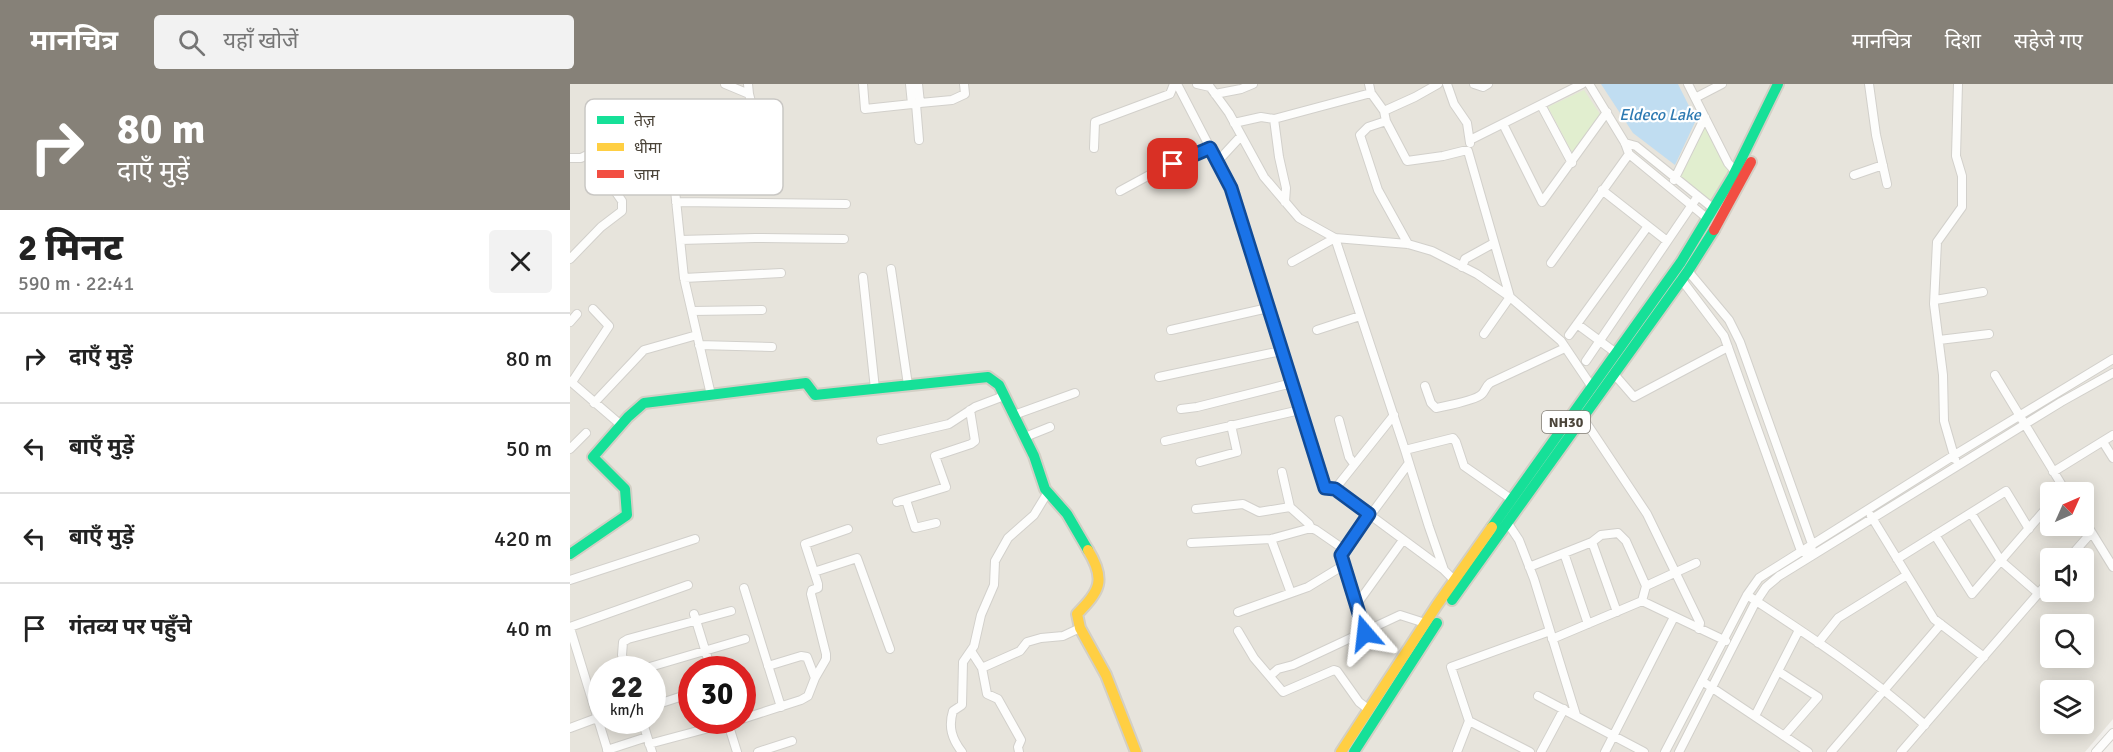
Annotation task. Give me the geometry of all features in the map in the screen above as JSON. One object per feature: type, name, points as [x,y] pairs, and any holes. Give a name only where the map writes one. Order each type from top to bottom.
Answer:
[{"type":"main road","name":"NH30","points":[[1341,752],[1454,580],[1583,418],[1614,375],[1681,271],[1735,171],[1778,84]]},
{"type":"main road","name":"NH30","points":[[1354,752],[1504,519],[1511,499],[1616,353],[1719,223],[1742,182],[1789,84]]},
{"type":"main road","points":[[570,554],[627,515],[625,489],[593,457],[644,403],[806,383],[815,395],[987,377],[999,385],[1035,456],[1048,492],[1067,514],[1093,558],[1099,581],[1096,594],[1077,614],[1080,628],[1106,675],[1136,752]]},
{"type":"street","points":[[725,84],[749,94]]},
{"type":"street","points":[[748,84],[750,99]]},
{"type":"street","points":[[863,84],[865,109],[952,100],[965,94],[964,84]]},
{"type":"street","points":[[910,84],[916,104]]},
{"type":"street","points":[[918,84],[916,104],[919,140]]},
{"type":"street","points":[[1176,84],[1231,188],[1325,488],[1335,489],[1444,570],[1454,580]]},
{"type":"street","points":[[1094,148],[1095,122],[1170,94],[1176,84]]},
{"type":"street","points":[[1197,84],[1209,87],[1215,94],[1264,177],[1299,218],[1335,238],[1408,244],[1432,251],[1477,274],[1510,297],[1561,341],[1592,387]]},
{"type":"street","points":[[1215,94],[1253,84]]},
{"type":"street","points":[[1384,111],[1415,98],[1438,84]]},
{"type":"street","points":[[1448,84],[1454,104],[1467,123],[1470,140],[1468,151],[1510,297]]},
{"type":"street","points":[[1474,84],[1483,87],[1488,84]]},
{"type":"street","points":[[1470,140],[1582,84]]},
{"type":"street","points":[[1589,84],[1625,143],[1629,154],[1708,219]]},
{"type":"street","points":[[1688,84],[1728,163],[1735,171]]},
{"type":"street","points":[[1695,98],[1722,84]]},
{"type":"street","points":[[1869,84],[1876,135],[1887,184]]},
{"type":"street","points":[[1958,84],[1956,156],[1962,176],[1962,207],[1937,242],[1935,300],[1944,421],[1953,456],[1959,465]]},
{"type":"street","points":[[1234,123],[1261,117],[1274,119],[1370,88],[1384,111],[1386,121],[1407,161],[1468,151]]},
{"type":"street","points":[[1541,105],[1572,163]]},
{"type":"street","points":[[1503,124],[1542,202],[1607,112]]},
{"type":"street","points":[[1669,187],[1705,117]]},
{"type":"street","points":[[1274,119],[1286,188],[1285,202]]},
{"type":"street","points":[[1386,121],[1368,127],[1360,135],[1378,190],[1408,244]]},
{"type":"street","points":[[1217,162],[1241,136]]},
{"type":"street","points":[[1625,143],[1636,146],[1714,209]]},
{"type":"street","points":[[1120,191],[1155,171],[1210,148]]},
{"type":"street","points":[[1551,263],[1629,154]]},
{"type":"street","points":[[570,158],[585,156]]},
{"type":"street","points":[[1854,175],[1883,165]]},
{"type":"street","points":[[1602,190],[1667,241]]},
{"type":"street","points":[[570,259],[601,227],[624,209],[618,195]]},
{"type":"street","points":[[675,195],[684,278],[711,395]]},
{"type":"street","points":[[1586,361],[1698,196]]},
{"type":"street","points":[[676,202],[846,204]]},
{"type":"street","points":[[1569,335],[1648,226]]},
{"type":"street","points":[[1292,262],[1335,238]]},
{"type":"street","points":[[1335,238],[1444,570]]},
{"type":"street","points":[[680,240],[844,239]]},
{"type":"street","points":[[1461,267],[1465,259],[1494,243]]},
{"type":"street","points":[[891,269],[908,385]]},
{"type":"street","points":[[1681,271],[1724,336],[1801,551],[1811,556]]},
{"type":"street","points":[[1681,271],[1729,320],[1740,342],[1812,544],[1811,556]]},
{"type":"street","points":[[684,278],[781,273]]},
{"type":"street","points":[[863,277],[875,388]]},
{"type":"street","points":[[1935,300],[1983,292]]},
{"type":"street","points":[[1484,334],[1510,297]]},
{"type":"street","points":[[1171,330],[1268,308]]},
{"type":"street","points":[[593,309],[609,326],[571,382],[621,425]]},
{"type":"street","points":[[692,311],[762,310]]},
{"type":"street","points":[[570,322],[577,315]]},
{"type":"street","points":[[1317,330],[1360,316]]},
{"type":"street","points":[[1577,324],[1616,353]]},
{"type":"street","points":[[1939,340],[1989,334]]},
{"type":"street","points":[[594,403],[644,350],[697,335]]},
{"type":"street","points":[[699,345],[772,347]]},
{"type":"street","points":[[1614,375],[1634,397],[1728,347]]},
{"type":"street","points":[[1425,386],[1431,403],[1436,408],[1467,400],[1480,395],[1490,383],[1565,348]]},
{"type":"street","points":[[1159,377],[1281,351]]},
{"type":"street","points":[[1665,752],[1747,595],[1759,578],[2113,359]]},
{"type":"street","points":[[1679,752],[1766,587],[1811,556],[2113,373]]},
{"type":"street","points":[[1995,375],[2059,482]]},
{"type":"street","points":[[1181,409],[1292,383]]},
{"type":"street","points":[[1014,415],[1075,393]]},
{"type":"street","points":[[880,440],[949,424],[970,410],[1004,396]]},
{"type":"street","points":[[897,502],[946,487],[935,456],[975,441],[970,410]]},
{"type":"street","points":[[1165,441],[1300,410]]},
{"type":"street","points":[[1335,489],[1394,415]]},
{"type":"street","points":[[1583,418],[1647,514],[1700,623],[1699,628]]},
{"type":"street","points":[[1339,420],[1349,457],[1354,464]]},
{"type":"street","points":[[1200,462],[1237,452],[1231,425]]},
{"type":"street","points":[[1025,437],[1050,427]]},
{"type":"street","points":[[570,448],[586,433]]},
{"type":"street","points":[[2053,472],[2113,435]]},
{"type":"street","points":[[1405,450],[1453,438],[1464,466],[1511,499]]},
{"type":"street","points":[[2103,442],[2113,458]]},
{"type":"street","points":[[1365,633],[1341,555],[1369,514],[1409,463]]},
{"type":"street","points":[[1282,472],[1290,507],[1311,528],[1344,550]]},
{"type":"street","points":[[1897,559],[2006,491],[2029,529]]},
{"type":"street","points":[[962,752],[952,740],[950,718],[952,711],[962,705],[963,662],[971,651],[981,615],[994,585],[995,561],[1008,538],[1034,515],[1048,492]]},
{"type":"street","points":[[906,500],[915,528],[936,523]]},
{"type":"street","points":[[1196,509],[1244,504],[1259,513],[1290,507]]},
{"type":"street","points":[[1867,510],[1934,619],[1984,657]]},
{"type":"street","points":[[1901,752],[2039,594],[2001,561],[1971,513]]},
{"type":"street","points":[[1935,535],[1972,594],[2040,516]]},
{"type":"street","points":[[1504,519],[1519,540],[1529,567],[1576,715]]},
{"type":"street","points":[[1191,543],[1271,539],[1311,528]]},
{"type":"street","points":[[756,715],[808,696],[826,659],[811,594],[812,590],[818,588],[805,544],[848,530]]},
{"type":"street","points":[[1529,567],[1593,542],[1601,535],[1618,534],[1626,541],[1646,586],[1642,601]]},
{"type":"street","points":[[2078,548],[2088,536]]},
{"type":"street","points":[[2093,536],[2113,567]]},
{"type":"street","points":[[570,580],[695,539]]},
{"type":"street","points":[[1271,539],[1291,593]]},
{"type":"street","points":[[1357,604],[1403,540]]},
{"type":"street","points":[[1593,542],[1617,612]]},
{"type":"street","points":[[1564,553],[1588,624]]},
{"type":"street","points":[[814,572],[857,558],[890,649]]},
{"type":"street","points":[[1646,586],[1696,562]]},
{"type":"street","points":[[1238,612],[1308,586],[1344,565]]},
{"type":"street","points":[[1818,643],[1838,618],[1907,575]]},
{"type":"street","points":[[588,688],[570,627],[688,585]]},
{"type":"street","points":[[744,588],[782,707]]},
{"type":"street","points":[[1747,595],[1883,690],[1925,725]]},
{"type":"street","points":[[1457,752],[1469,721],[1451,667],[1588,624],[1642,601]]},
{"type":"street","points":[[1642,601],[1734,644]]},
{"type":"street","points":[[622,656],[622,642],[695,617],[730,611]]},
{"type":"street","points":[[1270,676],[1278,669],[1293,665],[1400,615],[1425,622]]},
{"type":"street","points":[[695,617],[707,656]]},
{"type":"street","points":[[1605,752],[1674,617]]},
{"type":"street","points":[[1831,752],[1941,624]]},
{"type":"street","points":[[984,667],[1020,651],[1028,642],[1063,636],[1080,628]]},
{"type":"street","points":[[1755,716],[1799,630]]},
{"type":"street","points":[[1238,631],[1254,658],[1283,692],[1334,670],[1359,702],[1368,709]]},
{"type":"street","points":[[666,662],[745,639]]},
{"type":"street","points":[[971,651],[982,668],[987,694],[998,699],[1021,740],[1018,747],[1019,752]]},
{"type":"street","points":[[768,666],[801,656],[807,657],[815,678]]},
{"type":"street","points":[[1778,671],[1818,697],[1784,736]]},
{"type":"street","points":[[1702,681],[1808,752]]},
{"type":"street","points":[[1538,696],[1644,752]]},
{"type":"street","points":[[1541,752],[1564,709]]},
{"type":"street","points":[[570,728],[588,721]]},
{"type":"street","points":[[1469,721],[1530,752]]},
{"type":"street","points":[[2096,752],[2113,733]]},
{"type":"street","points":[[602,734],[608,751],[649,744],[685,734]]},
{"type":"street","points":[[732,734],[737,752]]},
{"type":"street","points":[[758,752],[792,741]]},
{"type":"shaded area","points":[[570,84],[2113,84],[2113,719],[2085,752],[570,752]]},
{"type":"green space","points":[[1584,90],[1600,114],[1573,154],[1548,107]]},
{"type":"green space","points":[[1705,123],[1731,172],[1714,205],[1679,177]]},
{"type":"water","name":"Eldeco Lake","points":[[1601,84],[1678,84],[1696,120],[1675,165],[1633,133]]},
{"type":"traffic: fast","points":[[1492,527],[1681,262],[1733,176],[1778,84]]},
{"type":"traffic: fast","points":[[1452,600],[1688,271],[1714,230]]},
{"type":"traffic: fast","points":[[570,554],[627,515],[625,489],[593,457],[628,417],[644,403],[806,383],[815,395],[988,377],[999,385],[1034,456],[1045,489],[1067,514],[1088,550]]},
{"type":"traffic: fast","points":[[1354,752],[1437,623]]},
{"type":"traffic: slow","points":[[1341,752],[1437,605],[1492,527]]},
{"type":"traffic: slow","points":[[1088,550],[1099,578],[1091,599],[1077,614],[1080,628],[1106,675],[1136,752]]},
{"type":"traffic: jam","points":[[1714,230],[1751,162]]},
{"type":"route","points":[[1173,164],[1210,148],[1231,188],[1325,488],[1335,489],[1369,514],[1341,555],[1365,633]]}]
